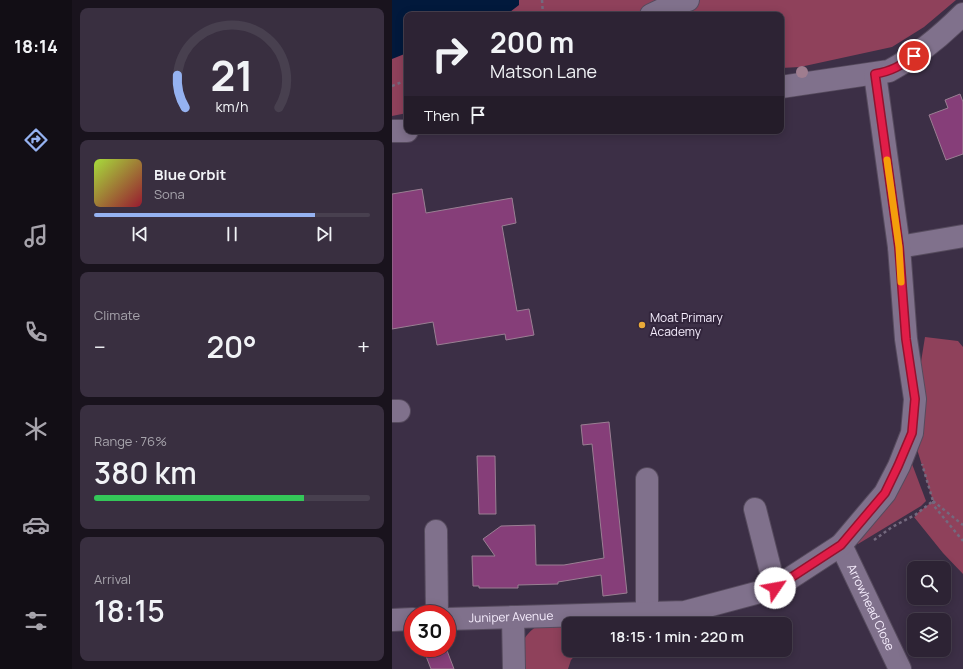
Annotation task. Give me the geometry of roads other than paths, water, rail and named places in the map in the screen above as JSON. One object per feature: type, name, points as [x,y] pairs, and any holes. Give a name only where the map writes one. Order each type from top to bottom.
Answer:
[{"type":"street","points":[[657,12],[680,1]]},
{"type":"street","points":[[784,87],[890,71],[903,64],[947,30],[963,14]]},
{"type":"street","name":"Juniper Avenue","points":[[456,619],[685,612],[775,588],[841,545],[885,493],[912,433],[915,399],[906,339],[899,247],[875,74]]},
{"type":"street","points":[[392,131],[404,131]]},
{"type":"street","points":[[899,247],[963,236]]},
{"type":"street","points":[[647,479],[647,614]]},
{"type":"street","points":[[755,508],[775,588]]},
{"type":"street","points":[[436,531],[437,605]]},
{"type":"street","name":"Arrowhead Close","points":[[841,545],[900,669]]},
{"type":"street","points":[[513,617],[514,669]]},
{"type":"street","points":[[392,620],[404,620]]},
{"type":"water","points":[[392,0],[519,0],[519,5],[510,12],[404,12],[404,54],[392,59]]},
{"type":"place","name":"Moat Primary Academy","points":[[642,325]]}]
